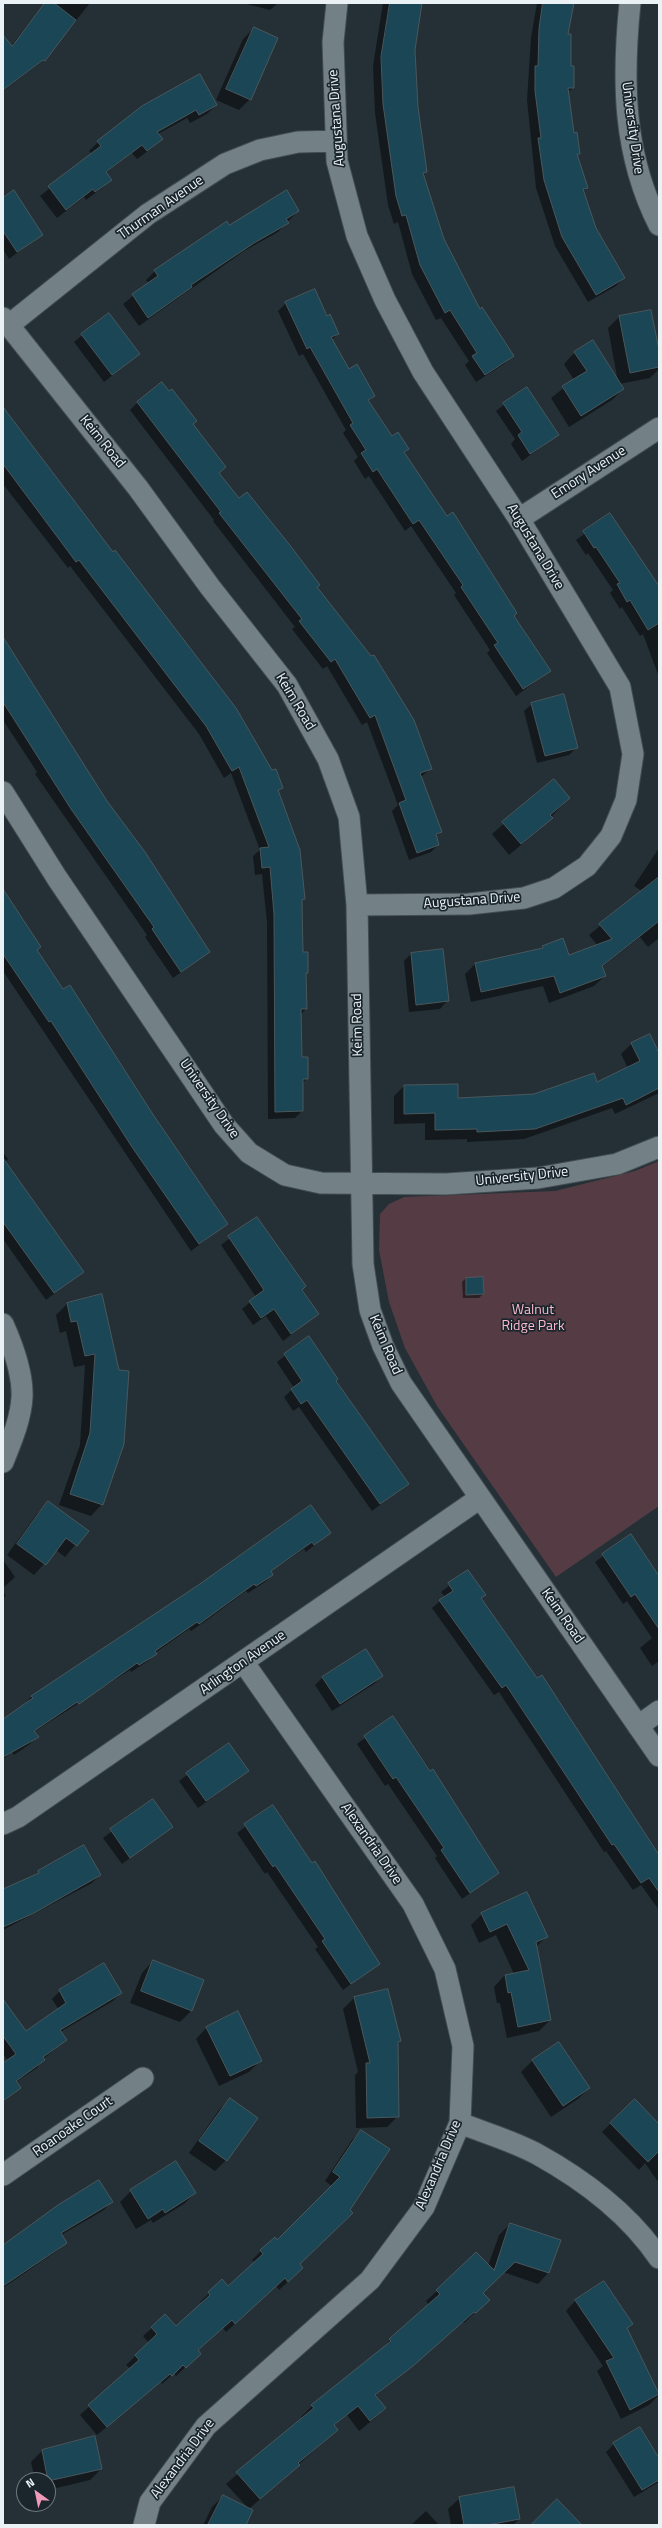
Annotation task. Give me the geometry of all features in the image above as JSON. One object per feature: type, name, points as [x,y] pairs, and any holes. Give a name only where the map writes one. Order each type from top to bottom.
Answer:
[{"type":"street","name":"Augustana Drive","points":[[337,3],[332,42],[338,166],[357,236],[385,300],[423,372],[518,519],[620,687],[633,754],[626,800],[611,836],[587,866],[570,879],[540,894],[524,898],[469,904],[357,905]]},
{"type":"street","name":"University Drive","points":[[630,3],[624,77],[630,135],[641,184],[659,225]]},
{"type":"street","name":"Thurman Avenue","points":[[6,321],[148,214],[225,164],[260,150],[298,142],[336,141]]},
{"type":"street","name":"Keim Road","points":[[6,321],[138,488],[210,587],[287,684],[328,759],[349,817],[357,905],[363,1264],[370,1310],[383,1346],[401,1383],[659,1756]]},
{"type":"street","name":"Emory Avenue","points":[[518,519],[659,428]]},
{"type":"street","name":"University Drive","points":[[3,792],[57,878],[224,1125],[249,1153],[285,1175],[321,1183],[361,1184],[446,1184],[538,1178],[617,1164],[659,1147]]},
{"type":"street","points":[[3,1324],[14,1349],[22,1397],[15,1432],[3,1462]]},
{"type":"street","name":"Arlington Avenue","points":[[3,1824],[31,1809],[244,1663],[480,1498]]},
{"type":"street","name":"Alexandria Drive","points":[[144,2525],[150,2502],[206,2426],[370,2280],[424,2207],[460,2123],[462,2046],[445,1969],[413,1904],[244,1663]]},
{"type":"street","points":[[638,1726],[659,1711]]},
{"type":"street","name":"Roanoake Court","points":[[3,2175],[143,2078]]},
{"type":"street","points":[[460,2123],[536,2153],[588,2184],[644,2237],[659,2258]]},
{"type":"green space","name":"Walnut Ridge Park","points":[[659,1161],[659,1506],[556,1577],[437,1406],[405,1348],[389,1302],[379,1250],[380,1214],[389,1204],[404,1197],[555,1191],[635,1171]]},
{"type":"building","points":[[45,3],[54,3],[76,20],[45,61],[43,60],[3,90],[3,35],[12,46]]},
{"type":"building","points":[[390,3],[422,3],[415,50],[418,107],[427,172],[423,173],[444,239],[480,309],[482,307],[514,356],[485,375],[472,356],[477,353],[450,310],[445,313],[420,265],[406,215],[402,216],[396,196],[383,104],[381,57]]},
{"type":"building","points":[[543,3],[574,3],[568,34],[571,34],[571,66],[574,66],[574,88],[568,88],[574,133],[577,132],[580,154],[577,154],[588,188],[583,189],[596,228],[625,278],[596,295],[562,237],[544,180],[538,138],[541,138],[535,91],[535,66],[538,66],[539,29]]},
{"type":"building","points":[[254,27],[278,38],[251,100],[226,89]]},
{"type":"building","points":[[200,74],[217,105],[199,115],[196,110],[157,132],[163,139],[147,151],[142,145],[106,172],[112,180],[95,192],[93,189],[66,210],[48,186],[101,146],[97,141],[142,106]]},
{"type":"building","points":[[14,190],[43,235],[17,252],[3,231],[3,198]]},
{"type":"building","points":[[287,190],[299,211],[286,219],[289,223],[254,243],[191,285],[192,287],[148,318],[132,294],[158,276],[154,270],[227,221],[229,225]]},
{"type":"building","points":[[315,289],[327,316],[330,314],[339,334],[331,337],[349,369],[357,364],[375,396],[368,400],[392,436],[398,432],[409,449],[404,452],[447,516],[453,512],[517,613],[514,616],[551,671],[523,689],[494,645],[498,643],[461,587],[463,585],[419,520],[413,524],[377,469],[373,472],[361,453],[366,450],[350,425],[353,423],[310,347],[307,349],[285,302]]},
{"type":"building","points":[[651,310],[659,350],[659,367],[630,373],[619,316]]},
{"type":"building","points":[[109,313],[140,354],[112,375],[81,334]]},
{"type":"building","points":[[593,340],[624,389],[581,416],[562,386],[587,371],[574,352]]},
{"type":"building","points":[[162,382],[169,391],[172,389],[197,421],[193,424],[226,467],[219,473],[239,498],[247,492],[289,544],[320,585],[317,587],[371,656],[374,655],[414,720],[432,769],[420,773],[442,832],[436,834],[439,845],[417,853],[399,803],[406,800],[375,715],[370,718],[335,659],[331,662],[299,621],[302,619],[219,513],[221,512],[137,402]]},
{"type":"building","points":[[527,387],[559,435],[530,454],[518,435],[522,432],[503,403]]},
{"type":"building","points":[[3,407],[113,552],[115,550],[236,708],[272,770],[276,769],[283,788],[278,790],[300,850],[305,899],[302,900],[303,952],[308,952],[308,973],[306,973],[307,1009],[301,1009],[302,1057],[308,1057],[308,1079],[303,1079],[303,1111],[275,1112],[274,914],[270,867],[262,868],[260,848],[269,847],[239,767],[232,771],[206,726],[79,560],[76,562],[3,464]]},
{"type":"building","points":[[610,513],[659,586],[659,623],[648,630],[630,600],[627,602],[617,584],[620,583],[596,547],[594,548],[583,531]]},
{"type":"building","points":[[3,637],[107,801],[145,852],[210,952],[181,972],[152,929],[154,927],[71,809],[3,702]]},
{"type":"building","points":[[564,694],[578,748],[545,756],[531,703]]},
{"type":"building","points":[[554,779],[570,798],[550,815],[553,818],[521,844],[502,822]]},
{"type":"building","points":[[659,877],[659,921],[602,966],[606,976],[560,993],[554,976],[481,992],[475,963],[543,948],[542,946],[563,938],[569,955],[612,939],[599,924]]},
{"type":"building","points":[[3,889],[41,947],[37,950],[63,989],[70,985],[154,1116],[228,1224],[199,1244],[132,1147],[51,1021],[49,1022],[3,954]]},
{"type":"building","points":[[443,949],[449,1001],[416,1005],[411,953]]},
{"type":"building","points":[[650,1034],[659,1053],[659,1088],[626,1105],[623,1098],[535,1129],[477,1132],[477,1129],[435,1130],[435,1113],[404,1114],[404,1085],[458,1084],[458,1098],[534,1094],[594,1073],[597,1082],[640,1061],[631,1043]]},
{"type":"building","points":[[3,1158],[84,1272],[54,1293],[3,1222]]},
{"type":"building","points":[[257,1217],[306,1286],[302,1290],[319,1314],[291,1334],[274,1309],[261,1318],[249,1301],[264,1290],[228,1236]]},
{"type":"building","points":[[483,1277],[484,1294],[466,1295],[466,1278]]},
{"type":"building","points":[[102,1294],[119,1370],[129,1371],[124,1444],[103,1505],[70,1494],[90,1433],[95,1354],[85,1356],[77,1321],[71,1322],[67,1303]]},
{"type":"building","points":[[309,1336],[338,1379],[336,1381],[409,1484],[380,1504],[307,1400],[301,1404],[291,1389],[302,1381],[284,1354]]},
{"type":"building","points":[[48,1501],[89,1531],[77,1546],[66,1538],[46,1565],[17,1544]]},
{"type":"building","points":[[311,1505],[331,1533],[314,1545],[312,1542],[271,1571],[273,1575],[256,1586],[254,1584],[199,1624],[197,1622],[155,1651],[157,1654],[139,1665],[137,1663],[79,1704],[77,1702],[34,1731],[39,1737],[3,1757],[3,1719],[33,1698],[31,1696],[197,1586]]},
{"type":"building","points":[[631,1534],[659,1576],[659,1629],[635,1594],[631,1597],[602,1554]]},
{"type":"building","points":[[468,1570],[486,1595],[481,1598],[537,1678],[542,1675],[659,1855],[659,1892],[649,1878],[641,1883],[614,1844],[612,1845],[506,1685],[502,1688],[439,1600],[453,1591],[448,1583]]},
{"type":"building","points":[[366,1649],[383,1676],[340,1704],[322,1677]]},
{"type":"building","points":[[393,1716],[430,1771],[433,1769],[499,1873],[470,1893],[441,1850],[444,1848],[396,1777],[393,1779],[364,1736]]},
{"type":"building","points":[[229,1743],[249,1771],[206,1801],[186,1773]]},
{"type":"building","points":[[153,1799],[173,1827],[130,1858],[110,1829]]},
{"type":"building","points":[[273,1805],[312,1863],[315,1861],[380,1964],[351,1984],[322,1941],[325,1939],[275,1865],[273,1867],[244,1824]]},
{"type":"building","points":[[84,1845],[101,1875],[34,1913],[3,1927],[3,1889],[39,1873],[38,1871]]},
{"type":"building","points":[[527,1892],[548,1937],[536,1942],[551,2020],[518,2027],[511,1992],[508,1993],[505,1975],[529,1970],[507,1924],[490,1932],[481,1913]]},
{"type":"building","points":[[153,1960],[204,1980],[192,2011],[141,1991]]},
{"type":"building","points":[[104,1963],[122,1993],[60,2030],[67,2040],[43,2057],[45,2060],[16,2081],[21,2088],[3,2101],[3,2063],[16,2054],[3,2036],[3,1999],[26,2031],[66,2003],[59,1990]]},
{"type":"building","points":[[388,1989],[401,2041],[398,2042],[399,2117],[367,2118],[366,2063],[370,2063],[354,1997]]},
{"type":"building","points":[[238,2011],[262,2061],[230,2076],[206,2027]]},
{"type":"building","points":[[559,2042],[590,2088],[563,2106],[532,2060]]},
{"type":"building","points":[[230,2098],[258,2118],[227,2161],[199,2141]]},
{"type":"building","points":[[635,2099],[659,2124],[659,2151],[648,2162],[610,2123]]},
{"type":"building","points":[[361,2130],[390,2149],[350,2210],[353,2213],[300,2264],[303,2268],[288,2282],[285,2278],[235,2324],[232,2320],[198,2350],[201,2354],[186,2368],[183,2365],[172,2376],[170,2374],[107,2427],[88,2405],[139,2360],[135,2355],[157,2334],[151,2327],[165,2314],[176,2326],[210,2295],[208,2292],[222,2279],[228,2286],[263,2254],[260,2250],[275,2237],[277,2240],[340,2177],[333,2172]]},
{"type":"building","points":[[176,2161],[196,2193],[165,2213],[163,2209],[148,2219],[130,2190]]},
{"type":"building","points":[[99,2180],[113,2202],[61,2233],[67,2243],[3,2286],[3,2245],[58,2205]]},
{"type":"building","points":[[510,2223],[561,2240],[549,2273],[515,2262],[483,2293],[490,2300],[476,2313],[474,2312],[413,2366],[375,2395],[386,2408],[370,2421],[358,2406],[334,2425],[338,2430],[298,2463],[300,2465],[260,2499],[236,2472],[314,2408],[311,2405],[391,2341],[389,2339],[440,2294],[436,2290],[476,2252],[494,2270]]},
{"type":"building","points":[[604,2281],[633,2324],[627,2328],[659,2394],[630,2410],[606,2361],[614,2358],[575,2300]]},
{"type":"building","points":[[640,2427],[659,2458],[659,2480],[642,2490],[613,2443]]},
{"type":"building","points":[[95,2436],[102,2469],[56,2479],[56,2472],[46,2472],[42,2450]]},
{"type":"building","points":[[514,2487],[520,2519],[487,2525],[464,2525],[459,2497]]},
{"type":"building","points":[[223,2495],[253,2510],[246,2525],[208,2525]]},
{"type":"building","points":[[557,2499],[582,2525],[531,2525]]}]
